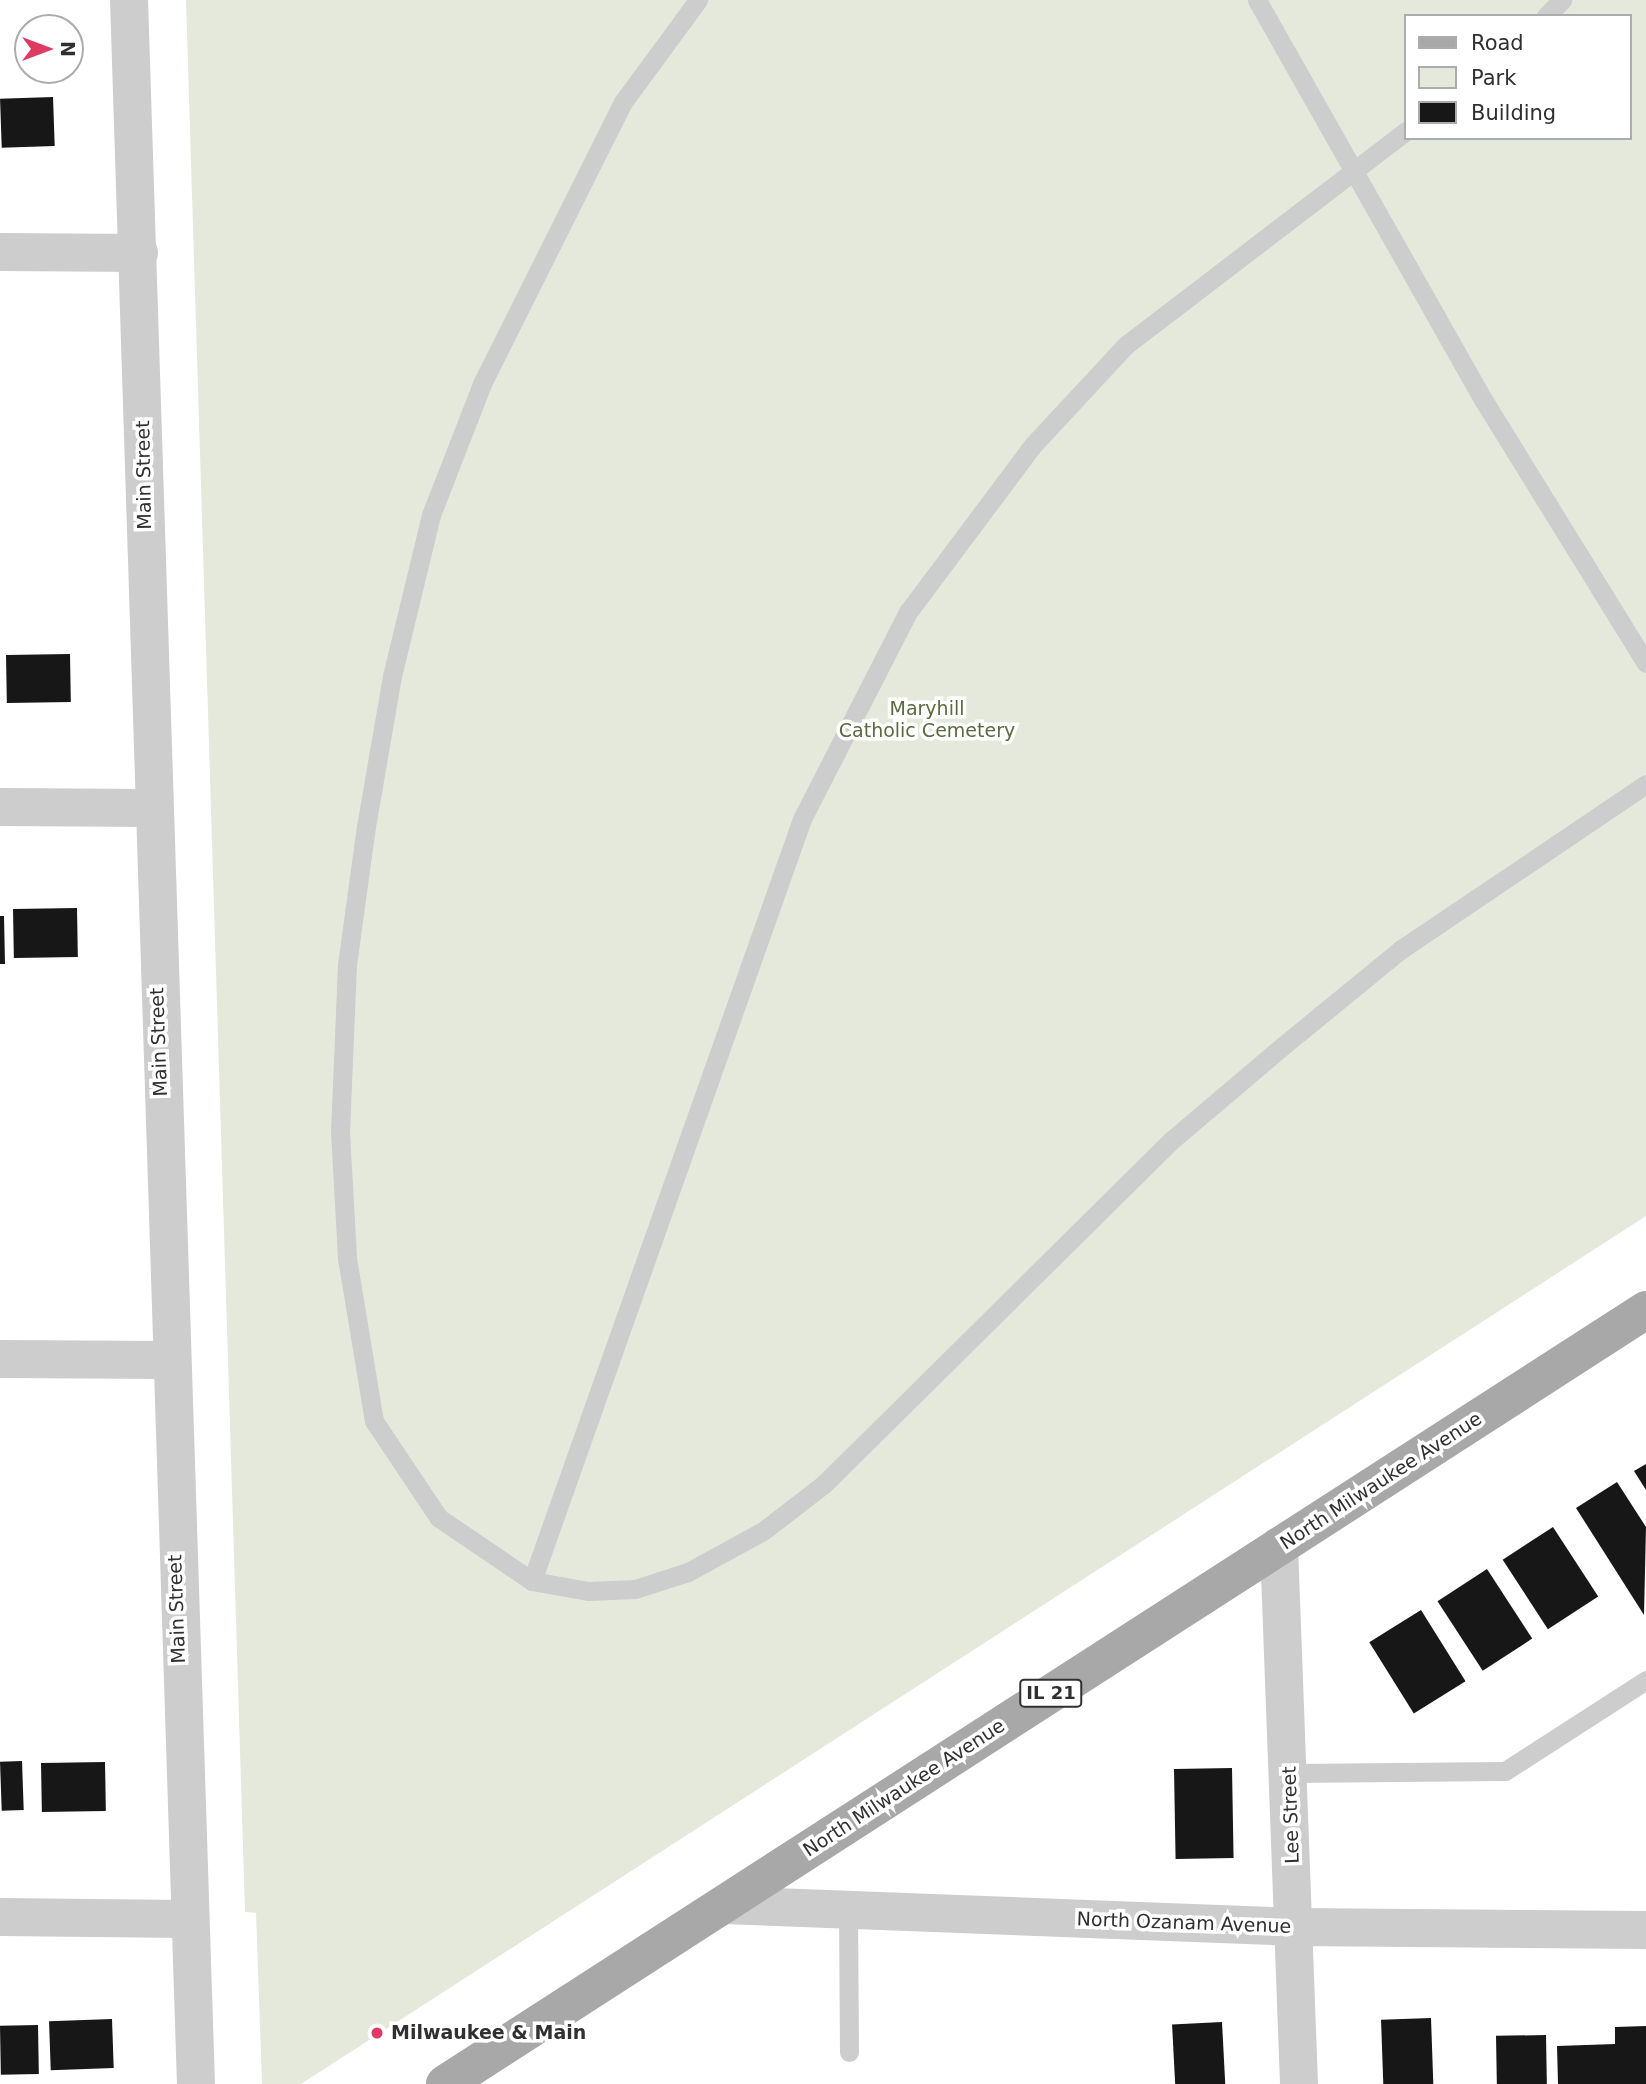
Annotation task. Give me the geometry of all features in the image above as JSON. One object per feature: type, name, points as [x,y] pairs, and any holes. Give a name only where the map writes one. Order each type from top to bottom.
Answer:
[{"type":"main road","name":"North Milwaukee Avenue","points":[[445,2084],[1646,1310]]},
{"type":"street","name":"Main Street","points":[[129,0],[139,253],[169,1360],[187,1919],[196,2084]]},
{"type":"street","points":[[0,251],[139,253]]},
{"type":"street","points":[[0,807],[152,808]]},
{"type":"street","points":[[0,1359],[169,1360]]},
{"type":"street","name":"Lee Street","points":[[1279,1546],[1290,1773],[1298,2084]]},
{"type":"street","name":"North Ozanam Avenue","points":[[723,1905],[1295,1927],[1646,1930]]},
{"type":"street","points":[[0,1917],[187,1919]]},
{"type":"lane","points":[[698,0],[623,102],[552,236],[482,384],[431,515],[393,676],[347,965],[340,1132],[347,1258],[374,1421],[439,1518],[532,1581],[589,1591],[635,1589],[688,1572],[763,1531],[824,1485],[1173,1139],[1254,1070],[1400,950],[1646,783]]},
{"type":"lane","points":[[1257,0],[1352,175],[1646,663]]},
{"type":"lane","points":[[1548,14],[1562,0]]},
{"type":"lane","points":[[532,1581],[802,819],[908,612],[1033,445],[1126,345],[1352,175],[1404,133]]},
{"type":"lane","points":[[1290,1773],[1505,1771],[1646,1680]]},
{"type":"lane","points":[[848,1910],[849,2052]]},
{"type":"green space","name":"Maryhill Catholic Cemetery","points":[[186,0],[1646,0],[1646,1216],[301,2084],[262,2084],[256,1913],[245,1912]]},
{"type":"building","points":[[53,97],[55,146],[2,148],[0,99]]},
{"type":"building","points":[[70,654],[71,702],[7,703],[6,655]]},
{"type":"building","points":[[77,908],[78,957],[14,958],[13,909]]},
{"type":"building","points":[[0,916],[4,916],[5,964],[0,964]]},
{"type":"building","points":[[1646,1464],[1646,1490],[1634,1471]]},
{"type":"building","points":[[1617,1482],[1646,1527],[1644,1615],[1576,1508]]},
{"type":"building","points":[[1553,1527],[1598,1597],[1548,1629],[1503,1560]]},
{"type":"building","points":[[1487,1569],[1532,1639],[1483,1671],[1438,1601]]},
{"type":"building","points":[[1421,1610],[1466,1681],[1414,1714],[1369,1642]]},
{"type":"building","points":[[22,1761],[24,1810],[2,1811],[0,1762]]},
{"type":"building","points":[[105,1762],[106,1811],[42,1812],[41,1763]]},
{"type":"building","points":[[1232,1768],[1234,1858],[1176,1859],[1174,1769]]},
{"type":"building","points":[[1431,2018],[1433,2084],[1383,2084],[1381,2020]]},
{"type":"building","points":[[112,2019],[114,2068],[51,2070],[49,2021]]},
{"type":"building","points":[[1222,2022],[1225,2084],[1175,2084],[1172,2025]]},
{"type":"building","points":[[38,2025],[39,2074],[1,2075],[0,2026]]},
{"type":"building","points":[[1646,2026],[1646,2084],[1558,2084],[1557,2046],[1615,2044],[1615,2027]]},
{"type":"building","points":[[1546,2035],[1547,2084],[1497,2084],[1496,2036]]},
{"type":"place","name":"Milwaukee & Main","points":[[377,2033]]}]
